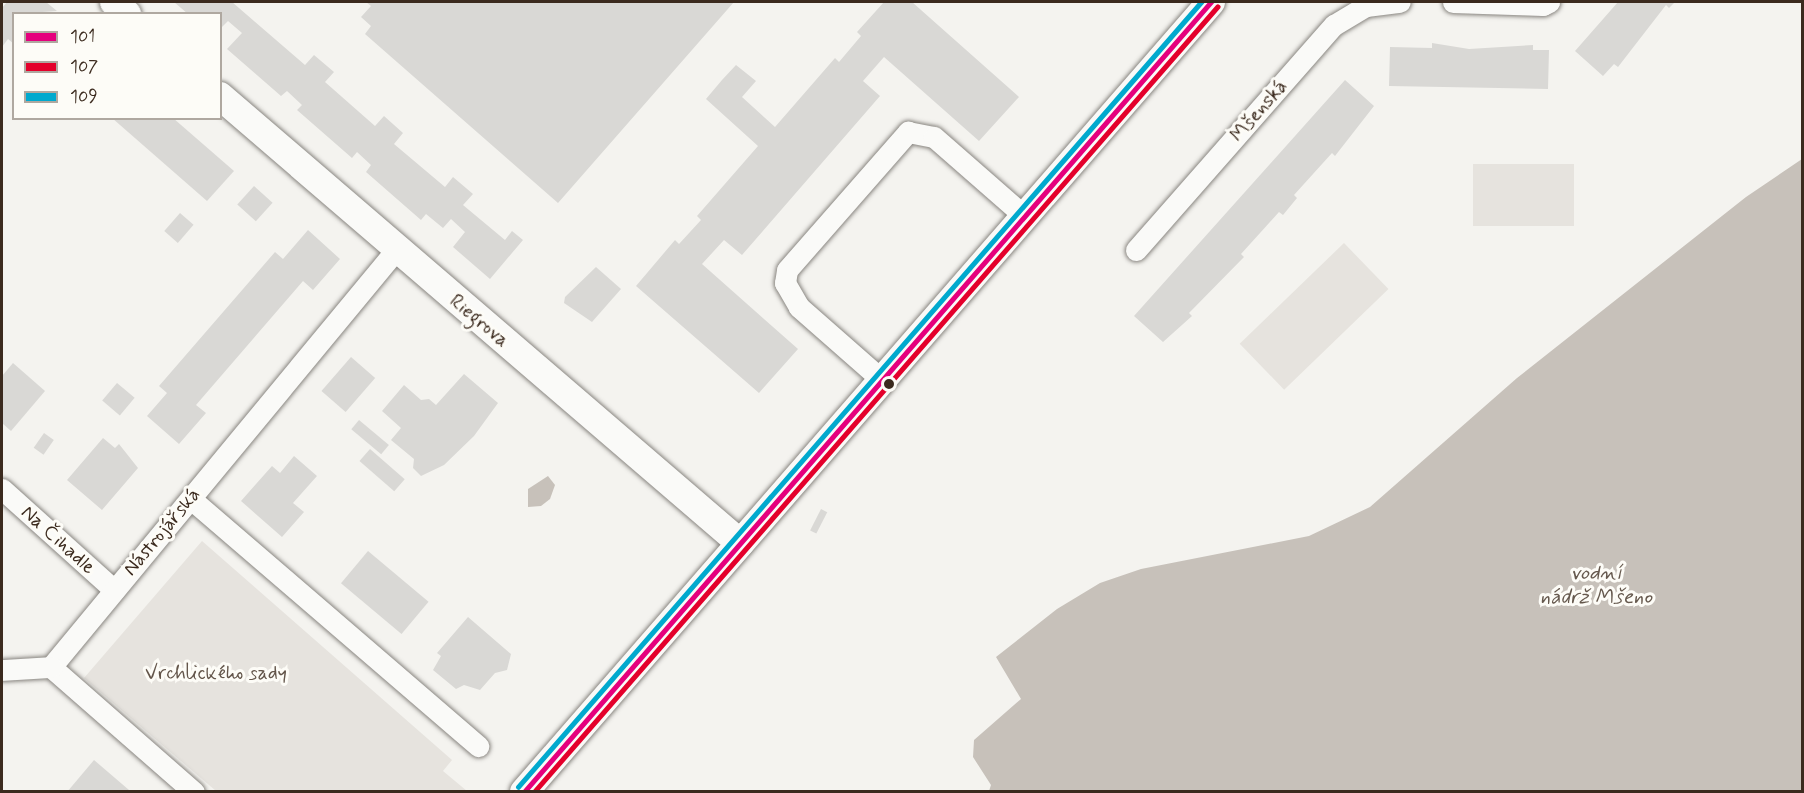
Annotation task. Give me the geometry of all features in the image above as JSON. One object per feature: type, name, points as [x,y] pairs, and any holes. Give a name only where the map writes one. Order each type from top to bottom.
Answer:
[{"type":"street","points":[[524,792],[1023,215],[1211,2]]},
{"type":"street","name":"Mšenská","points":[[1136,250],[1334,26],[1366,6],[1400,2]]},
{"type":"street","points":[[1453,2],[1549,2]]},
{"type":"street","name":"Riegrova","points":[[222,98],[395,251],[740,543]]},
{"type":"street","points":[[882,380],[799,307],[785,283],[787,270],[868,175],[903,136],[920,132],[934,137],[1023,215]]},
{"type":"street","name":"Nástrojářská","points":[[51,667],[395,251]]},
{"type":"street","name":"Na Čihadle","points":[[2,489],[114,590]]},
{"type":"street","points":[[190,499],[478,746]]},
{"type":"street","points":[[2,670],[51,667],[194,792]]},
{"type":"shaded area","points":[[1473,164],[1574,164],[1574,226],[1473,226]]},
{"type":"shaded area","points":[[1344,243],[1388,289],[1284,390],[1240,344]]},
{"type":"shaded area","name":"Vrchlického sady","points":[[202,541],[452,760],[443,771],[467,791],[216,791],[84,678]]},
{"type":"water","name":"vodní nádrž Mšeno","points":[[1802,159],[1802,791],[989,791],[991,785],[973,757],[974,740],[1021,699],[996,657],[1057,609],[1100,583],[1141,569],[1309,536],[1370,507],[1517,378],[1746,197]]},
{"type":"water","points":[[548,476],[555,485],[550,499],[541,506],[528,507],[528,489]]},
{"type":"building","points":[[7,2],[46,2],[57,11],[12,12],[12,42],[8,39],[2,47],[2,8]]},
{"type":"building","points":[[174,2],[232,2],[305,65],[314,55],[334,72],[325,82],[375,126],[384,116],[403,133],[394,144],[445,187],[453,177],[473,194],[463,205],[505,240],[512,231],[523,240],[490,279],[453,247],[465,232],[451,219],[443,228],[426,214],[421,220],[366,172],[371,165],[357,152],[352,158],[297,110],[302,105],[287,91],[281,96],[227,49],[242,33],[228,21],[222,27],[222,12],[186,12]]},
{"type":"building","points":[[366,2],[734,2],[558,203],[365,34],[371,26],[361,17],[371,6]]},
{"type":"building","points":[[884,2],[912,2],[1019,97],[979,141],[884,57],[863,81],[880,96],[742,255],[724,240],[702,264],[798,349],[759,393],[636,286],[675,240],[679,244],[701,220],[697,216],[758,146],[706,99],[722,80],[736,65],[756,81],[742,97],[775,127],[835,58],[839,62],[861,36],[857,32]]},
{"type":"building","points":[[1618,2],[1675,2],[1669,8],[1666,5],[1618,67],[1614,64],[1603,76],[1575,51]]},
{"type":"building","points":[[1432,43],[1469,49],[1533,45],[1533,50],[1549,50],[1548,89],[1389,86],[1390,47],[1432,48]]},
{"type":"building","points":[[1345,80],[1374,106],[1335,156],[1332,153],[1294,195],[1297,198],[1283,215],[1279,212],[1241,254],[1244,257],[1189,313],[1192,316],[1163,342],[1134,316]]},
{"type":"building","points":[[114,120],[175,120],[234,171],[207,201]]},
{"type":"building","points":[[254,186],[273,203],[256,221],[237,205]]},
{"type":"building","points":[[180,213],[194,225],[178,243],[164,231]]},
{"type":"building","points":[[308,230],[340,259],[313,290],[303,281],[196,405],[206,413],[179,444],[147,416],[167,393],[159,386],[275,252],[283,259]]},
{"type":"building","points":[[596,267],[621,289],[592,322],[564,303],[565,297]]},
{"type":"building","points":[[351,357],[375,378],[346,412],[321,391]]},
{"type":"building","points":[[13,363],[45,391],[11,431],[2,423],[2,376]]},
{"type":"building","points":[[464,374],[498,403],[474,436],[444,465],[421,476],[413,468],[414,459],[391,440],[401,428],[382,411],[404,385],[421,400],[429,399],[436,405]]},
{"type":"building","points":[[117,383],[135,398],[120,415],[102,401]]},
{"type":"building","points":[[359,420],[389,445],[381,454],[351,429]]},
{"type":"building","points":[[44,433],[54,440],[44,455],[34,448]]},
{"type":"building","points":[[103,438],[115,448],[119,444],[138,468],[102,510],[67,480]]},
{"type":"building","points":[[370,449],[405,479],[394,491],[360,461]]},
{"type":"building","points":[[294,456],[317,476],[293,503],[304,512],[282,537],[241,501],[272,466],[280,473]]},
{"type":"building","points":[[821,509],[827,512],[816,534],[810,530]]},
{"type":"building","points":[[368,551],[429,602],[402,634],[341,583]]},
{"type":"building","points":[[468,617],[511,654],[507,670],[495,673],[480,690],[464,685],[456,689],[433,670],[441,656],[437,653]]},
{"type":"building","points":[[94,760],[129,790],[127,792],[67,792]]},
{"type":"transit line","name":"109","points":[[518,787],[1201,2]]},
{"type":"transit line","name":"101","points":[[524,792],[1211,2]]},
{"type":"transit line","name":"107","points":[[534,792],[1217,7]]}]
